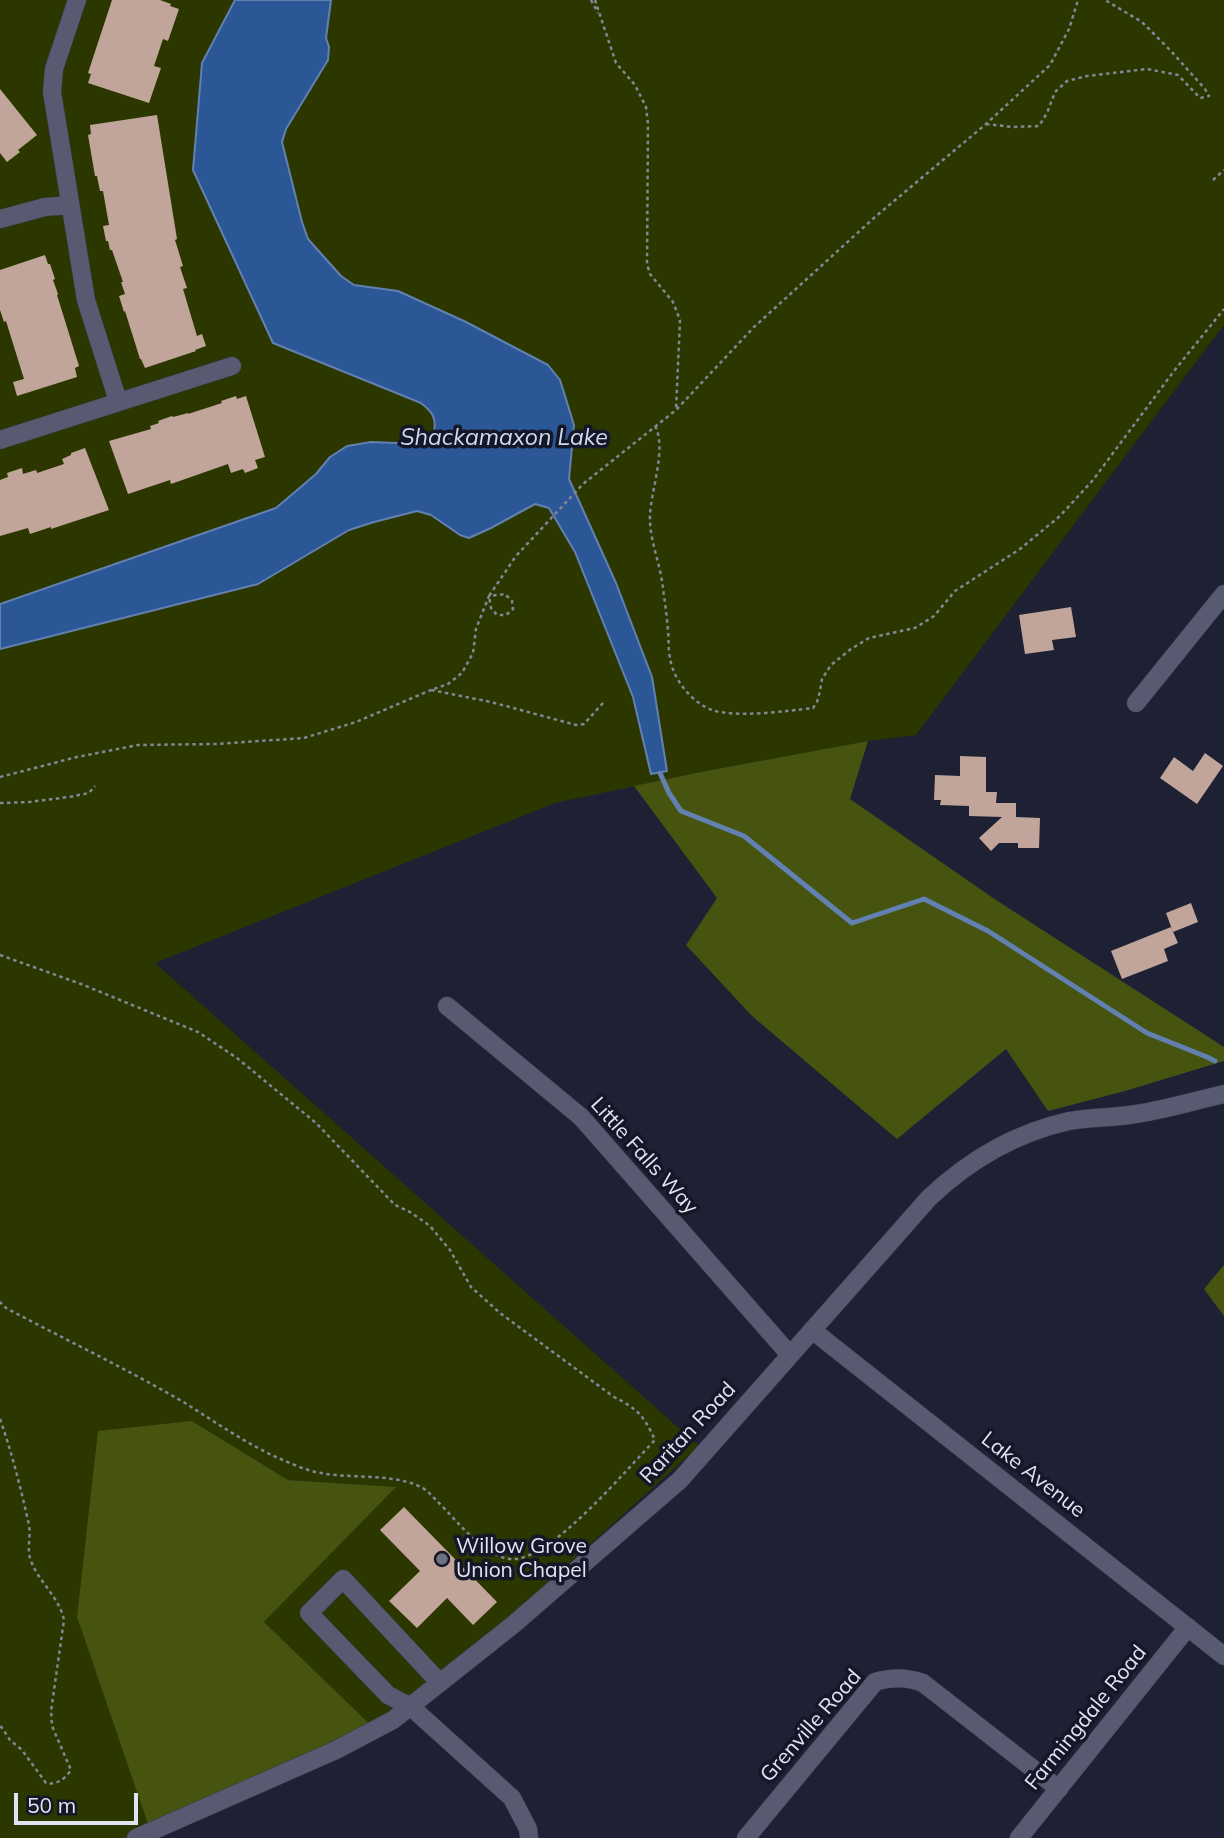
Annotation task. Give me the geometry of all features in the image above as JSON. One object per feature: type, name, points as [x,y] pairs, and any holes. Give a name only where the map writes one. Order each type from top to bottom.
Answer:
[{"type":"street","points":[[77,0],[54,69],[52,93],[86,300],[118,401]]},
{"type":"street","points":[[0,219],[45,207],[70,205]]},
{"type":"street","points":[[0,439],[232,366]]},
{"type":"street","points":[[1136,703],[1224,594]]},
{"type":"street","name":"Little Falls Way","points":[[447,1006],[581,1117],[790,1355]]},
{"type":"street","name":"Raritan Road","points":[[136,1838],[337,1750],[393,1720],[440,1684],[514,1624],[680,1480],[929,1198],[965,1166],[1016,1138],[1043,1128],[1100,1116],[1128,1115],[1224,1094]]},
{"type":"street","name":"Lake Avenue","points":[[812,1330],[1224,1656]]},
{"type":"street","points":[[440,1684],[343,1579],[309,1613],[388,1695],[411,1707],[512,1798],[528,1829],[529,1838]]},
{"type":"street","name":"Farmingdale Road","points":[[1019,1838],[1188,1626]]},
{"type":"street","name":"Grenville Road","points":[[746,1838],[874,1682],[887,1678],[912,1679],[923,1684],[1059,1789]]},
{"type":"path","points":[[593,0],[616,63],[635,85],[646,107],[649,124],[647,264],[650,274],[673,302],[680,320],[676,410]]},
{"type":"path","points":[[0,777],[138,745],[215,744],[303,738],[356,722],[448,684],[462,673],[472,653],[476,629],[489,596],[516,556],[583,484],[676,410],[754,327],[875,217],[986,124],[1050,65],[1069,29],[1078,0]]},
{"type":"path","points":[[986,124],[1039,126],[1055,92],[1067,81],[1087,76],[1147,69],[1178,75],[1200,98],[1209,96],[1143,22],[1105,0]]},
{"type":"path","points":[[1213,180],[1224,170]]},
{"type":"path","points":[[655,426],[659,433],[659,451],[652,494],[651,539],[662,578],[670,658],[675,676],[686,691],[711,709],[731,713],[813,708],[822,679],[831,666],[851,649],[869,638],[915,628],[925,622],[934,616],[955,591],[1020,548],[1060,516],[1093,480],[1224,309]]},
{"type":"path","points":[[505,594],[512,601],[513,609],[506,615],[498,615],[491,608],[489,596],[505,594]]},
{"type":"path","points":[[431,690],[491,702],[576,725],[584,724],[603,703]]},
{"type":"path","points":[[0,803],[69,797],[89,793],[95,786]]},
{"type":"path","points":[[0,955],[81,984],[198,1032],[237,1058],[316,1123],[395,1205],[411,1212],[430,1226],[450,1250],[471,1287],[500,1313],[646,1419],[655,1440],[586,1513],[558,1538],[538,1552],[518,1559],[504,1559],[473,1538],[424,1488],[405,1481],[319,1473],[277,1458],[94,1352],[6,1308],[0,1302]]},
{"type":"path","points":[[0,1419],[30,1530],[30,1559],[38,1576],[61,1606],[64,1620],[51,1711],[52,1726],[71,1770],[58,1783],[46,1783],[22,1749],[10,1740],[0,1725]]},
{"type":"green space","points":[[0,0],[1224,0],[1224,325],[916,735],[868,741],[706,771],[555,803],[155,963],[699,1446],[380,1734],[264,1622],[396,1487],[288,1480],[192,1421],[77,1617],[149,1827],[126,1838],[0,1838]]},
{"type":"green space","points":[[868,741],[850,799],[996,900],[1224,1047],[1224,1061],[1048,1111],[1006,1049],[897,1139],[752,1016],[686,945],[717,898],[634,786]]},
{"type":"green space","points":[[1224,1265],[1224,1316],[1204,1289]]},
{"type":"green space","points":[[192,1421],[288,1480],[396,1487],[264,1622],[380,1734],[149,1827],[77,1617],[98,1431]]},
{"type":"water","name":"Shackamaxon Lake","points":[[235,0],[331,0],[326,38],[329,47],[328,60],[286,129],[282,142],[308,239],[341,276],[354,285],[398,291],[466,322],[548,365],[560,380],[574,425],[569,479],[616,583],[652,677],[667,771],[651,774],[633,697],[575,552],[549,508],[535,504],[469,538],[431,515],[417,511],[374,522],[349,530],[258,584],[0,649],[0,604],[276,508],[316,474],[330,457],[347,446],[424,439],[434,431],[435,422],[432,415],[421,403],[273,343],[193,170],[202,63]]},
{"type":"building","points":[[112,0],[160,0],[179,9],[168,41],[163,39],[154,66],[161,68],[149,103],[88,83],[91,74],[88,73]]},
{"type":"building","points":[[0,89],[37,135],[7,162],[0,153]]},
{"type":"building","points":[[157,115],[177,239],[175,240],[187,288],[183,289],[197,336],[202,334],[206,346],[145,368],[119,296],[125,294],[123,282],[106,241],[103,226],[109,225],[103,191],[100,191],[95,176],[88,135],[91,134],[90,125]]},
{"type":"building","points":[[45,255],[55,279],[53,280],[57,295],[79,366],[75,368],[77,377],[17,396],[13,382],[24,379],[0,310],[0,270]]},
{"type":"building","points":[[236,396],[237,399],[246,396],[265,457],[255,460],[258,468],[245,473],[243,469],[231,473],[228,464],[171,484],[170,480],[128,494],[109,441],[151,429],[150,426],[159,423],[158,421],[188,414]]},
{"type":"building","points":[[85,448],[109,510],[51,529],[30,534],[28,528],[0,536],[0,480],[8,477],[7,473],[22,468],[23,474],[36,470],[37,473],[64,464],[62,459]]},
{"type":"building","points":[[1071,607],[1076,637],[1052,640],[1054,650],[1025,654],[1019,615]]},
{"type":"building","points":[[1205,753],[1223,766],[1197,804],[1160,778],[1174,757],[1193,771]]},
{"type":"building","points":[[960,756],[986,757],[986,792],[997,792],[996,803],[1016,803],[1016,817],[1040,818],[1039,848],[1018,848],[1018,843],[999,843],[991,851],[979,838],[1002,817],[969,816],[969,806],[940,805],[941,800],[934,800],[935,775],[960,776]]},
{"type":"building","points":[[1191,903],[1198,922],[1173,932],[1166,913]]},
{"type":"building","points":[[1171,927],[1178,943],[1164,949],[1168,961],[1122,979],[1111,951]]},
{"type":"building","points":[[404,1507],[497,1602],[473,1625],[447,1598],[417,1628],[389,1601],[420,1571],[380,1530]]},
{"type":"waterway","points":[[660,773],[681,811],[744,836],[852,923],[924,899],[988,931],[1147,1033],[1215,1061]]},
{"type":"place","name":"Willow Grove Union Chapel","points":[[442,1559]]}]
